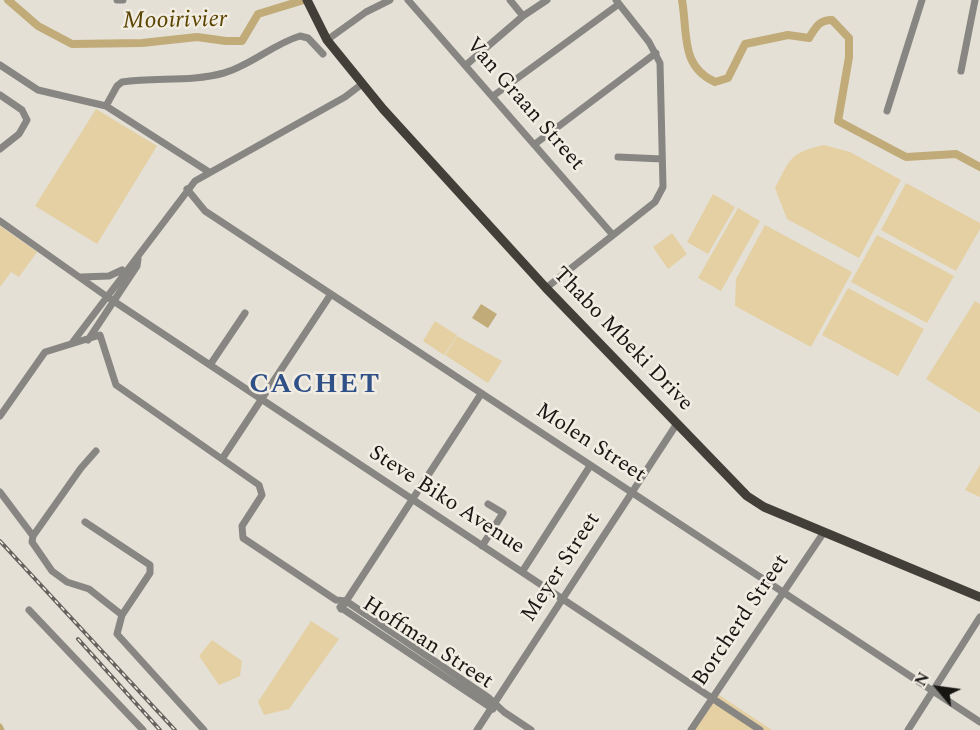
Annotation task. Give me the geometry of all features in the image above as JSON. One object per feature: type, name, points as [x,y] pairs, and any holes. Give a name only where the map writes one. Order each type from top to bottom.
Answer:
[{"type":"main road","name":"Thabo Mbeki Drive","points":[[307,0],[327,40],[362,84],[546,288],[676,424],[754,501],[980,597]]},
{"type":"street","points":[[117,0],[123,0]]},
{"type":"street","points":[[327,40],[366,12],[390,0]]},
{"type":"street","name":"Van Graan Street","points":[[408,0],[612,234]]},
{"type":"street","points":[[510,0],[524,16]]},
{"type":"street","points":[[466,65],[524,16],[547,0]]},
{"type":"street","points":[[887,111],[922,0]]},
{"type":"street","points":[[961,71],[975,0]]},
{"type":"street","points":[[493,96],[618,2],[656,53],[661,75],[663,187],[655,202],[546,288]]},
{"type":"street","points":[[105,106],[122,82],[205,78],[221,74],[251,62],[300,36],[308,38],[323,54]]},
{"type":"street","points":[[535,144],[656,53]]},
{"type":"street","points":[[0,65],[38,90],[105,106],[210,172]]},
{"type":"street","points":[[81,277],[109,276],[138,259],[188,189],[210,172],[311,116],[362,84]]},
{"type":"street","points":[[0,95],[27,116],[25,125],[19,134],[0,149]]},
{"type":"street","points":[[618,158],[662,159]]},
{"type":"street","name":"Molen Street","points":[[188,189],[205,211],[980,722]]},
{"type":"street","name":"Steve Biko Avenue","points":[[0,221],[210,366],[760,730]]},
{"type":"street","points":[[88,340],[137,266],[138,259]]},
{"type":"street","points":[[72,343],[130,264]]},
{"type":"street","points":[[0,416],[42,355],[72,343],[100,336],[116,385],[222,459],[331,294]]},
{"type":"street","points":[[210,366],[245,313]]},
{"type":"street","points":[[341,609],[481,394]]},
{"type":"street","name":"Meyer Street","points":[[477,730],[564,600],[676,424]]},
{"type":"street","points":[[33,536],[81,468],[96,451]]},
{"type":"street","name":"Hoffman Street","points":[[222,459],[261,488],[262,495],[241,530],[247,541],[336,600],[341,609],[531,730]]},
{"type":"street","points":[[522,572],[590,466]]},
{"type":"street","points":[[0,492],[33,536],[34,545],[52,571],[67,582],[89,589],[122,615]]},
{"type":"street","points":[[482,546],[503,513],[488,504]]},
{"type":"street","points":[[85,522],[150,565],[150,573],[122,615],[117,634],[204,730]]},
{"type":"street","name":"Borcherd Street","points":[[691,730],[824,532]]},
{"type":"street","name":"Hoffman Street","points":[[336,600],[346,601],[492,705]]},
{"type":"street","points":[[29,610],[143,730]]},
{"type":"street","points":[[908,730],[980,617]]},
{"type":"shaded area","points":[[96,109],[157,146],[97,244],[35,206]]},
{"type":"shaded area","points":[[824,145],[850,152],[901,180],[859,258],[787,219],[775,188],[792,158],[804,151]]},
{"type":"shaded area","points":[[906,183],[980,223],[980,229],[956,271],[881,230]]},
{"type":"shaded area","points":[[713,194],[735,207],[708,254],[687,242]]},
{"type":"shaded area","points":[[738,208],[760,221],[721,291],[698,278]]},
{"type":"shaded area","points":[[765,225],[852,272],[811,347],[735,306],[736,279]]},
{"type":"shaded area","points":[[0,226],[37,252],[19,277],[11,272],[0,287]]},
{"type":"shaded area","points":[[672,233],[687,254],[668,269],[653,247]]},
{"type":"shaded area","points":[[877,235],[954,276],[927,323],[851,282]]},
{"type":"shaded area","points":[[848,288],[924,329],[898,376],[822,335]]},
{"type":"shaded area","points":[[975,301],[980,304],[980,413],[926,379]]},
{"type":"shaded area","points":[[481,304],[497,314],[488,328],[472,318]]},
{"type":"shaded area","points":[[435,321],[457,335],[444,355],[423,341]]},
{"type":"shaded area","points":[[457,336],[502,361],[488,383],[445,355]]},
{"type":"shaded area","points":[[980,465],[980,497],[965,490]]},
{"type":"shaded area","points":[[311,621],[339,639],[289,709],[264,715],[258,702]]},
{"type":"shaded area","points":[[212,640],[242,661],[240,676],[219,685],[199,656]]},
{"type":"shaded area","points":[[716,693],[772,730],[692,730]]},
{"type":"waterway","name":"Mooirivier","points":[[8,0],[38,26],[72,44],[142,43],[197,37],[242,41],[258,14],[304,0]]},
{"type":"waterway","name":"Mooirivier","points":[[682,0],[691,58],[696,67],[715,82],[728,78],[745,44],[788,35],[809,38],[821,23],[832,20],[849,38],[849,57],[838,121],[906,157],[956,154],[980,167]]},
{"type":"waterway","points":[[0,726],[2,730]]},
{"type":"railway","points":[[0,541],[175,730]]},
{"type":"railway","points":[[78,639],[160,730]]},
{"type":"district","name":"CACHET","points":[[315,387]]}]
